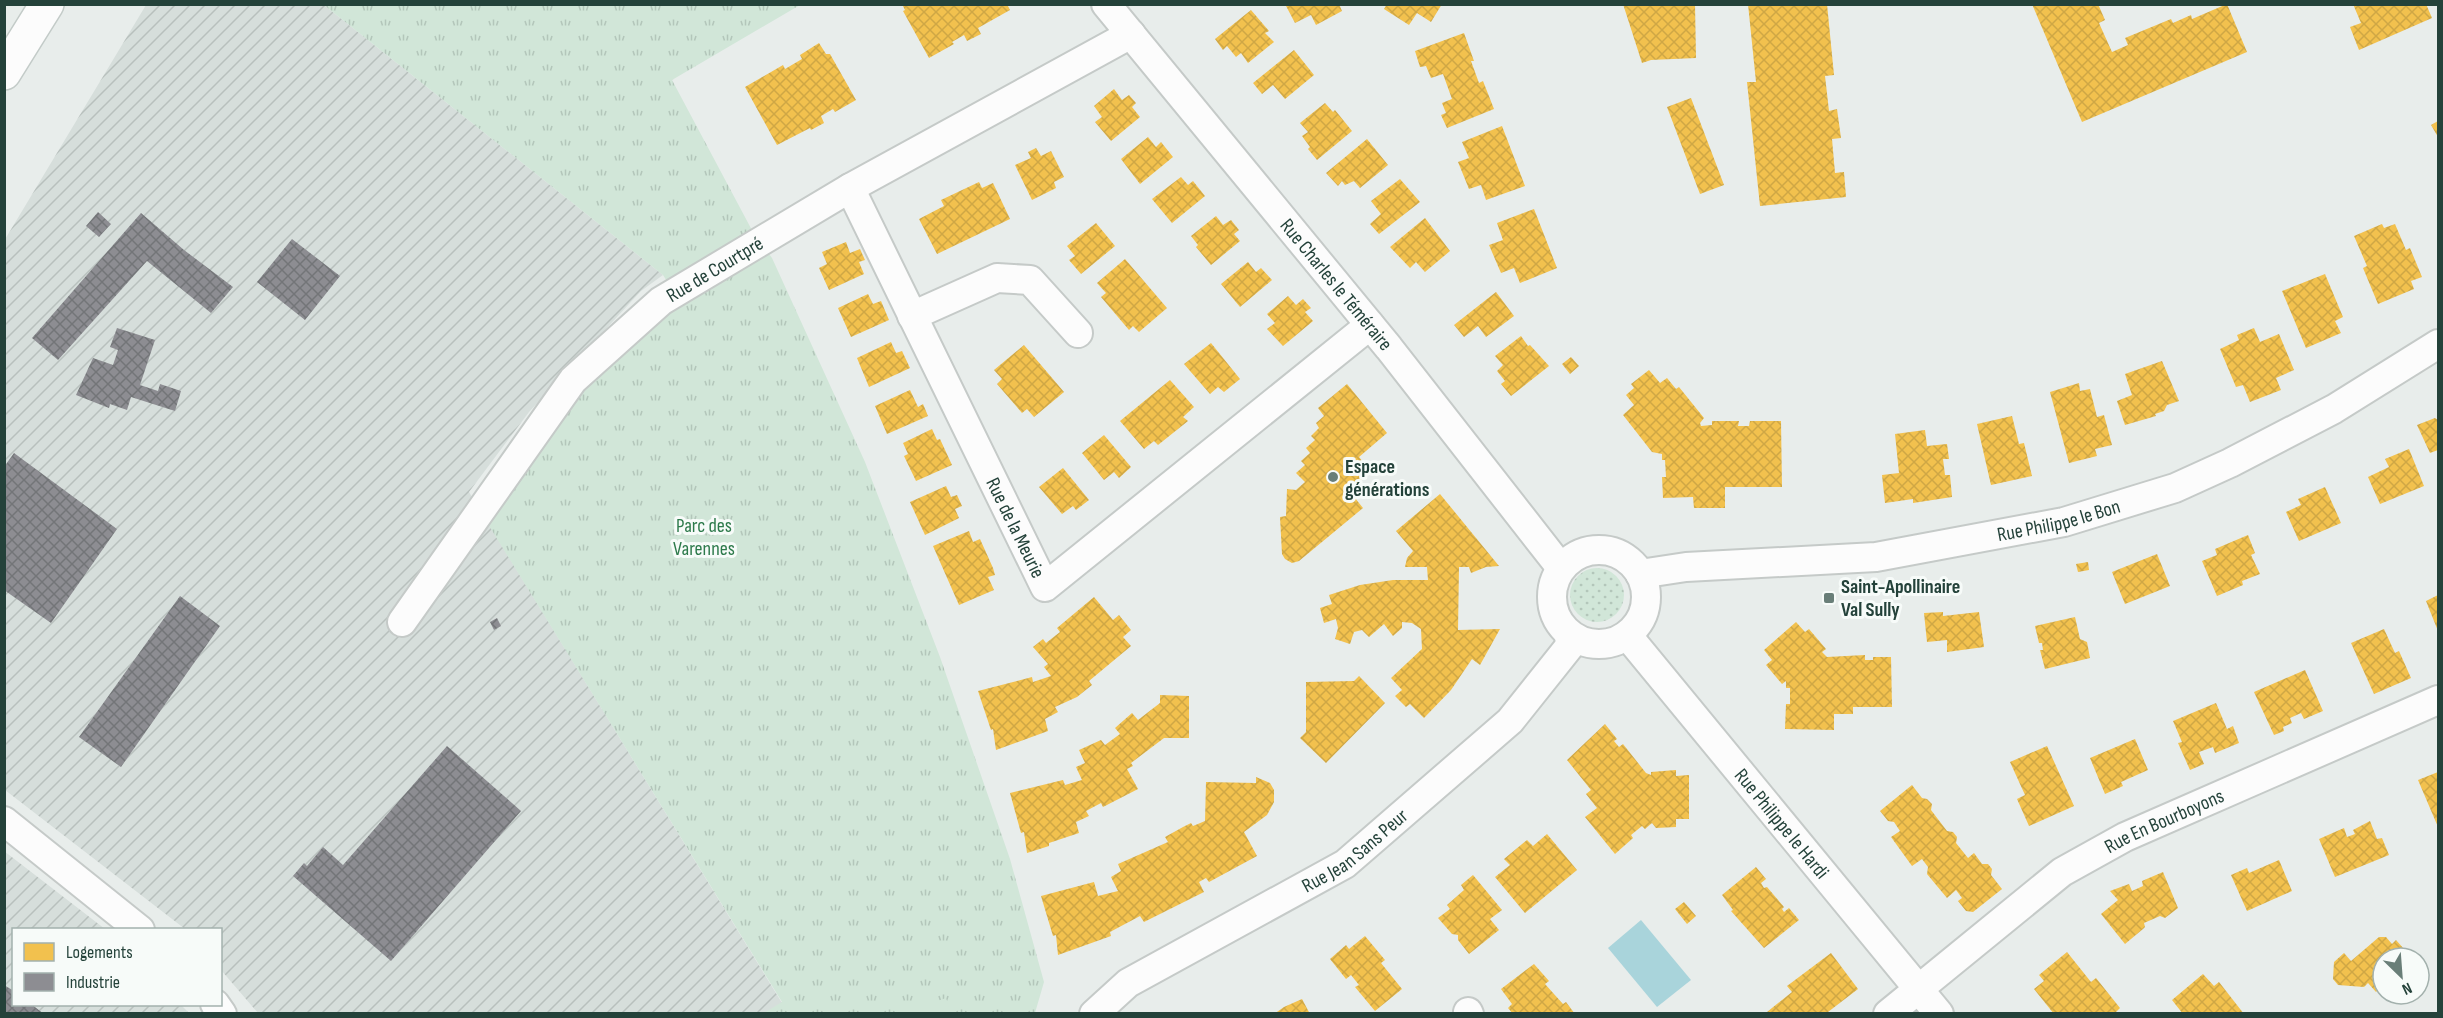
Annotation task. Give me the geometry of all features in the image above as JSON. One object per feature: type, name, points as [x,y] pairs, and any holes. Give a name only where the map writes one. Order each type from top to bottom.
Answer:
[{"type":"main road","points":[[4,74],[46,4]]},
{"type":"street","name":"Rue Charles le Téméraire","points":[[1106,4],[1370,325],[1562,568]]},
{"type":"street","name":"Rue de Courtpré","points":[[402,622],[573,380],[661,301],[850,188],[1131,34]]},
{"type":"street","name":"Rue de la Meurie","points":[[850,188],[1045,587],[1370,325]]},
{"type":"street","points":[[912,316],[997,278],[1030,280],[1078,333]]},
{"type":"street","name":"Rue Philippe le Bon","points":[[1640,574],[1686,567],[1876,557],[1940,547],[2064,522],[2175,489],[2230,463],[2334,410],[2439,344]]},
{"type":"street","points":[[1602,550],[1617,554],[1630,562],[1640,574],[1645,587],[1644,607],[1637,625],[1627,635],[1614,642],[1599,645],[1583,642],[1570,635],[1560,624],[1553,611],[1551,596],[1554,581],[1562,568],[1573,558],[1587,551],[1602,550]]},
{"type":"street","name":"Rue Jean Sans Peur","points":[[1094,1014],[1128,983],[1345,864],[1510,721],[1569,647],[1570,635]]},
{"type":"street","name":"Rue Philippe le Hardi","points":[[1627,635],[1939,1014]]},
{"type":"street","name":"Rue En Bourboyons","points":[[1888,1014],[2062,872],[2125,837],[2439,700]]},
{"type":"street","points":[[4,821],[138,928]]},
{"type":"shaded area","points":[[146,5],[324,5],[663,275],[641,291],[529,412],[469,492],[782,1003],[764,1014],[258,1013],[222,971],[222,928],[184,928],[5,790],[4,241]]},
{"type":"shaded area","points":[[4,851],[104,928],[12,928],[12,1006],[182,1006],[189,1013],[5,1013]]},
{"type":"green space","name":"Parc des Varennes","points":[[324,5],[800,5],[672,80],[754,234],[772,258],[865,462],[940,657],[1010,859],[1044,982],[1035,1013],[764,1013],[782,1002],[488,524],[583,392],[679,300],[663,275]]},
{"type":"green space","points":[[1597,568],[1607,570],[1616,576],[1622,585],[1624,595],[1622,605],[1616,614],[1607,620],[1597,622],[1587,620],[1578,614],[1572,605],[1570,595],[1572,585],[1578,576],[1587,570]]},
{"type":"green space","points":[[946,998],[951,1013],[901,1013]]},
{"type":"water","points":[[1641,920],[1691,980],[1657,1007],[1608,948]]},
{"type":"building: Logements","points":[[902,4],[1007,4],[1010,10],[978,28],[981,34],[967,41],[964,35],[952,42],[954,44],[929,58],[903,11],[905,10]]},
{"type":"building: Logements","points":[[1285,4],[1339,4],[1342,11],[1316,25],[1311,15],[1295,23]]},
{"type":"building: Logements","points":[[1387,4],[1442,4],[1431,22],[1417,13],[1409,25],[1384,9]]},
{"type":"building: Logements","points":[[1623,4],[1695,4],[1696,58],[1651,60],[1642,63]]},
{"type":"building: Logements","points":[[1748,4],[1827,4],[1834,75],[1825,76],[1829,111],[1837,109],[1841,138],[1832,139],[1835,173],[1844,172],[1846,197],[1760,206],[1747,82],[1756,82]]},
{"type":"building: Logements","points":[[2032,4],[2098,4],[2105,20],[2099,23],[2112,52],[2128,45],[2125,38],[2171,19],[2173,23],[2191,15],[2192,19],[2227,4],[2247,52],[2082,122]]},
{"type":"building: Logements","points":[[2353,4],[2426,4],[2432,18],[2359,50],[2350,27],[2361,23]]},
{"type":"building: Logements","points":[[1251,10],[1269,31],[1265,33],[1274,42],[1248,63],[1241,53],[1236,57],[1227,46],[1223,50],[1215,39]]},
{"type":"building: Logements","points":[[1464,33],[1479,83],[1483,81],[1494,109],[1447,128],[1441,115],[1446,113],[1442,103],[1452,99],[1443,74],[1431,78],[1426,66],[1420,67],[1415,51]]},
{"type":"building: Logements","points":[[819,43],[826,54],[830,54],[856,100],[835,112],[833,109],[821,116],[824,123],[777,145],[745,87],[783,65],[785,69],[802,59],[800,55]]},
{"type":"building: Logements","points":[[1294,50],[1314,75],[1285,99],[1273,85],[1262,94],[1253,83]]},
{"type":"building: Logements","points":[[1114,89],[1122,100],[1129,95],[1136,103],[1132,107],[1140,117],[1111,141],[1095,122],[1102,117],[1094,106]]},
{"type":"building: Logements","points":[[1691,98],[1724,185],[1700,194],[1667,107]]},
{"type":"building: Logements","points":[[1325,103],[1333,112],[1335,110],[1352,131],[1317,160],[1308,149],[1310,147],[1302,136],[1308,132],[1300,123]]},
{"type":"building: Logements","points":[[2438,121],[2438,137],[2431,125]]},
{"type":"building: Logements","points":[[1502,126],[1525,186],[1486,200],[1481,185],[1469,189],[1458,162],[1469,158],[1462,142]]},
{"type":"building: Logements","points":[[1148,137],[1156,147],[1161,142],[1173,157],[1140,184],[1121,159]]},
{"type":"building: Logements","points":[[1367,139],[1388,165],[1360,188],[1354,181],[1345,185],[1342,181],[1338,186],[1326,173]]},
{"type":"building: Logements","points":[[1036,148],[1041,156],[1051,151],[1064,177],[1054,182],[1056,188],[1032,200],[1015,165],[1031,158],[1028,152]]},
{"type":"building: Logements","points":[[1181,177],[1188,185],[1193,181],[1205,196],[1172,223],[1152,199]]},
{"type":"building: Logements","points":[[1400,179],[1420,202],[1379,234],[1370,224],[1381,214],[1371,201]]},
{"type":"building: Logements","points":[[979,182],[982,188],[993,183],[1010,219],[937,254],[919,219],[944,206],[941,200]]},
{"type":"building: Logements","points":[[1534,209],[1557,268],[1520,283],[1514,268],[1501,273],[1489,245],[1503,240],[1497,223]]},
{"type":"building: Logements","points":[[1216,216],[1223,225],[1231,220],[1239,230],[1234,234],[1240,241],[1211,265],[1196,247],[1198,245],[1191,236]]},
{"type":"building: Logements","points":[[1425,218],[1450,251],[1425,272],[1416,262],[1410,268],[1390,247]]},
{"type":"building: Logements","points":[[1096,223],[1115,246],[1081,274],[1069,260],[1075,256],[1067,246]]},
{"type":"building: Logements","points":[[2382,224],[2384,228],[2395,224],[2406,250],[2410,248],[2422,277],[2411,281],[2414,289],[2378,304],[2363,268],[2367,266],[2354,236]]},
{"type":"building: Logements","points":[[846,242],[850,253],[860,249],[865,260],[859,262],[864,274],[829,290],[819,268],[827,264],[822,252]]},
{"type":"building: Logements","points":[[1125,259],[1167,308],[1139,332],[1133,326],[1129,330],[1101,297],[1106,293],[1097,283]]},
{"type":"building: Logements","points":[[1248,262],[1256,272],[1261,268],[1272,280],[1240,307],[1221,284]]},
{"type":"building: Logements","points":[[2325,274],[2343,317],[2335,321],[2341,333],[2306,348],[2282,291]]},
{"type":"building: Logements","points":[[1496,292],[1514,316],[1486,337],[1478,326],[1464,337],[1454,325]]},
{"type":"building: Logements","points":[[868,294],[873,304],[881,301],[889,320],[851,337],[838,308]]},
{"type":"building: Logements","points":[[1288,296],[1296,305],[1303,299],[1311,308],[1305,312],[1313,321],[1283,346],[1267,329],[1275,323],[1267,314]]},
{"type":"building: Logements","points":[[2254,328],[2260,342],[2279,334],[2294,370],[2276,378],[2281,390],[2250,402],[2243,385],[2236,387],[2220,349],[2239,340],[2237,335]]},
{"type":"building: Logements","points":[[1521,336],[1549,366],[1511,396],[1501,384],[1505,381],[1497,371],[1503,365],[1495,356]]},
{"type":"building: Logements","points":[[891,342],[896,353],[902,351],[910,368],[869,387],[857,358]]},
{"type":"building: Logements","points":[[1211,343],[1240,379],[1224,392],[1218,387],[1210,394],[1184,364]]},
{"type":"building: Logements","points":[[1024,345],[1064,392],[1034,417],[1027,409],[1022,413],[997,384],[1002,379],[994,370]]},
{"type":"building: Logements","points":[[1571,357],[1579,366],[1570,374],[1562,364]]},
{"type":"building: Logements","points":[[2162,361],[2179,401],[2167,405],[2164,411],[2155,414],[2156,416],[2125,425],[2117,401],[2132,395],[2125,374]]},
{"type":"building: Logements","points":[[1649,370],[1660,383],[1667,378],[1676,389],[1679,387],[1704,418],[1700,423],[1701,426],[1712,425],[1712,421],[1739,421],[1738,426],[1749,426],[1750,421],[1781,421],[1782,487],[1725,487],[1725,508],[1694,508],[1693,497],[1663,498],[1662,477],[1666,477],[1665,460],[1662,460],[1662,454],[1652,452],[1623,415],[1634,405],[1626,395],[1634,388],[1631,384]]},
{"type":"building: Logements","points":[[1170,380],[1194,407],[1183,417],[1188,421],[1158,445],[1154,441],[1144,449],[1120,421]]},
{"type":"building: Logements","points":[[2079,383],[2080,391],[2090,389],[2097,417],[2104,415],[2112,445],[2095,449],[2097,456],[2069,463],[2050,392]]},
{"type":"building: Logements","name":"Espace générations","points":[[1347,384],[1387,433],[1359,457],[1371,472],[1356,485],[1362,492],[1355,498],[1363,508],[1299,561],[1292,563],[1282,554],[1280,517],[1286,516],[1287,489],[1296,490],[1305,482],[1296,473],[1305,465],[1301,461],[1310,453],[1306,448],[1315,440],[1311,436],[1319,428],[1316,423],[1324,416],[1318,408]]},
{"type":"building: Logements","points":[[910,390],[918,407],[923,404],[928,416],[887,434],[875,406]]},
{"type":"building: Logements","points":[[2012,416],[2019,444],[2024,443],[2032,476],[1991,485],[1977,424]]},
{"type":"building: Logements","points":[[2435,418],[2438,420],[2438,450],[2430,453],[2417,425]]},
{"type":"building: Logements","points":[[932,429],[937,440],[940,439],[952,465],[916,481],[904,456],[908,454],[903,443]]},
{"type":"building: Logements","points":[[1925,430],[1927,446],[1947,444],[1949,459],[1943,459],[1945,475],[1950,475],[1952,497],[1913,503],[1913,499],[1885,503],[1882,475],[1899,473],[1895,434]]},
{"type":"building: Logements","points":[[1104,435],[1131,467],[1119,478],[1114,472],[1104,480],[1082,453]]},
{"type":"building: Logements","points":[[2409,449],[2424,486],[2380,504],[2368,477],[2389,467],[2385,459]]},
{"type":"building: Logements","points":[[1063,468],[1089,500],[1076,510],[1073,506],[1062,514],[1039,487]]},
{"type":"building: Logements","points":[[946,486],[951,497],[957,495],[962,506],[955,509],[959,518],[925,535],[910,502]]},
{"type":"building: Logements","points":[[2325,487],[2341,523],[2299,541],[2286,512],[2301,505],[2298,499]]},
{"type":"building: Logements","points":[[1440,494],[1499,566],[1486,567],[1471,573],[1469,567],[1459,567],[1458,630],[1500,629],[1480,665],[1472,659],[1451,690],[1424,718],[1410,704],[1406,707],[1395,696],[1402,690],[1391,678],[1422,649],[1421,629],[1412,623],[1402,622],[1402,628],[1393,636],[1384,624],[1369,637],[1362,630],[1354,632],[1350,644],[1335,639],[1338,628],[1336,619],[1324,623],[1320,608],[1332,604],[1329,595],[1360,585],[1393,580],[1428,580],[1427,567],[1405,567],[1407,558],[1413,551],[1396,531]]},
{"type":"building: Logements","points":[[969,531],[973,542],[980,539],[993,568],[995,575],[988,577],[994,590],[959,605],[933,546]]},
{"type":"building: Logements","points":[[2248,535],[2255,553],[2251,555],[2260,574],[2242,581],[2243,585],[2217,596],[2202,561],[2217,555],[2215,549]]},
{"type":"building: Logements","points":[[2157,554],[2170,586],[2125,604],[2112,572]]},
{"type":"building: Logements","points":[[2088,562],[2089,570],[2078,572],[2076,564]]},
{"type":"building: Logements","points":[[2438,595],[2438,631],[2426,601]]},
{"type":"building: Logements","points":[[1094,597],[1113,620],[1119,615],[1131,630],[1123,637],[1131,646],[1089,681],[1092,685],[1077,697],[1055,707],[1058,712],[1045,719],[1048,731],[996,750],[993,729],[991,730],[978,691],[1032,677],[1033,682],[1051,676],[1044,667],[1048,664],[1033,647],[1043,639],[1046,643],[1060,632],[1057,628]]},
{"type":"building: Logements","points":[[1943,612],[1943,616],[1979,612],[1984,647],[1947,652],[1947,640],[1927,642],[1924,613]]},
{"type":"building: Logements","points":[[2075,617],[2080,639],[2087,642],[2090,658],[2045,669],[2040,650],[2043,650],[2042,643],[2039,643],[2035,626]]},
{"type":"building: Logements","points":[[1796,622],[1805,632],[1809,629],[1826,649],[1822,652],[1827,657],[1865,655],[1865,660],[1873,660],[1873,657],[1891,657],[1892,707],[1853,707],[1853,714],[1834,714],[1834,730],[1785,729],[1786,704],[1790,704],[1790,688],[1786,688],[1786,681],[1782,684],[1766,665],[1772,660],[1764,650]]},
{"type":"building: Logements","points":[[2384,629],[2395,653],[2399,651],[2411,678],[2374,694],[2351,643]]},
{"type":"building: Logements","points":[[2305,670],[2323,711],[2304,719],[2301,713],[2290,718],[2292,723],[2283,727],[2284,731],[2274,735],[2254,692]]},
{"type":"building: Logements","points":[[1359,676],[1385,703],[1326,763],[1300,738],[1306,732],[1306,682],[1354,681]]},
{"type":"building: Logements","points":[[1160,695],[1189,696],[1189,738],[1164,738],[1131,763],[1133,766],[1127,769],[1138,789],[1103,807],[1101,803],[1086,811],[1089,816],[1076,822],[1079,833],[1027,853],[1024,832],[1021,833],[1010,793],[1063,780],[1065,785],[1082,780],[1076,767],[1085,763],[1079,750],[1101,740],[1105,745],[1120,734],[1115,728],[1132,713],[1138,720],[1160,703]]},
{"type":"building: Logements","points":[[2216,703],[2227,729],[2233,726],[2239,743],[2215,753],[2213,747],[2199,752],[2204,764],[2190,770],[2178,743],[2182,742],[2173,721]]},
{"type":"building: Logements","points":[[1605,724],[1617,739],[1614,741],[1619,747],[1623,744],[1646,773],[1651,775],[1651,772],[1676,770],[1676,776],[1689,775],[1689,819],[1676,819],[1676,827],[1656,828],[1652,823],[1645,829],[1642,826],[1631,835],[1633,838],[1615,854],[1585,817],[1597,808],[1586,794],[1591,790],[1567,760]]},
{"type":"building: Logements","points":[[2135,739],[2148,770],[2121,782],[2123,786],[2105,794],[2090,758]]},
{"type":"building: Logements","points":[[2047,746],[2074,806],[2029,826],[2017,799],[2025,795],[2010,762]]},
{"type":"building: Logements","points":[[2438,772],[2438,827],[2418,780]]},
{"type":"building: Logements","points":[[1256,777],[1270,783],[1274,790],[1274,802],[1267,815],[1244,832],[1257,856],[1209,882],[1206,878],[1199,882],[1204,892],[1144,922],[1140,916],[1110,932],[1111,936],[1058,955],[1056,935],[1053,936],[1041,896],[1094,882],[1098,896],[1118,891],[1111,877],[1121,871],[1118,864],[1168,842],[1165,837],[1191,823],[1193,826],[1205,821],[1206,782],[1256,783]]},
{"type":"building: Logements","points":[[1912,785],[1922,798],[1932,804],[1931,810],[1947,831],[1953,832],[1957,837],[1956,843],[1968,858],[1974,853],[1982,864],[1988,864],[1992,869],[1991,875],[2002,889],[1973,912],[1966,911],[1958,901],[1962,898],[1956,890],[1947,898],[1927,874],[1928,867],[1922,859],[1912,866],[1891,837],[1900,831],[1894,822],[1888,821],[1880,811]]},
{"type":"building: Logements","points":[[2370,821],[2377,839],[2382,838],[2389,855],[2335,877],[2319,839],[2344,828],[2347,837],[2355,834],[2353,830]]},
{"type":"building: Logements","points":[[1547,834],[1577,870],[1525,913],[1495,877],[1510,865],[1504,859],[1527,840],[1533,846]]},
{"type":"building: Logements","points":[[2279,860],[2292,891],[2247,911],[2231,875],[2247,868],[2249,873]]},
{"type":"building: Logements","points":[[1756,867],[1766,879],[1761,883],[1764,888],[1767,887],[1784,907],[1782,909],[1784,912],[1789,908],[1799,920],[1764,948],[1731,911],[1733,910],[1722,895]]},
{"type":"building: Logements","points":[[2163,872],[2178,908],[2165,918],[2160,916],[2144,923],[2145,927],[2125,944],[2101,914],[2118,900],[2110,891],[2129,884],[2132,891],[2143,886],[2142,881]]},
{"type":"building: Logements","points":[[1473,875],[1502,910],[1490,919],[1499,930],[1469,954],[1458,940],[1458,935],[1452,934],[1438,918],[1450,909],[1447,905],[1464,890],[1461,885]]},
{"type":"building: Logements","points":[[1684,902],[1696,916],[1687,924],[1675,909]]},
{"type":"building: Logements","points":[[1365,936],[1385,960],[1381,963],[1402,989],[1375,1011],[1355,987],[1359,985],[1351,975],[1346,979],[1330,959],[1346,945],[1349,949]]},
{"type":"building: Logements","points":[[2379,937],[2386,937],[2392,944],[2396,940],[2401,946],[2371,946],[2371,986],[2368,983],[2364,987],[2338,985],[2333,979],[2334,962],[2344,953],[2351,961]]},
{"type":"building: Logements","points":[[2067,952],[2091,982],[2096,978],[2120,1008],[2116,1012],[2118,1014],[2054,1014],[2034,989],[2044,981],[2039,975]]},
{"type":"building: Logements","points":[[1831,953],[1858,989],[1828,1012],[1829,1014],[1768,1014],[1767,1012],[1792,992],[1787,986]]},
{"type":"building: Logements","points":[[1534,964],[1549,981],[1545,984],[1563,1004],[1566,1002],[1575,1014],[1513,1014],[1508,1008],[1512,1004],[1501,989]]},
{"type":"building: Logements","points":[[2203,974],[2214,986],[2219,982],[2244,1014],[2183,1014],[2172,1000]]},
{"type":"building: Logements","points":[[1302,999],[1310,1014],[1274,1014],[1284,1007]]},
{"type":"building: Industrie","points":[[98,212],[111,224],[99,237],[86,226]]},
{"type":"building: Industrie","points":[[141,213],[184,250],[233,287],[211,313],[147,261],[58,360],[32,338]]},
{"type":"building: Industrie","points":[[292,239],[340,276],[305,320],[257,282]]},
{"type":"building: Industrie","points":[[117,328],[155,340],[140,385],[158,391],[160,384],[181,391],[175,411],[131,397],[127,410],[110,404],[109,408],[76,395],[93,358],[113,365],[118,350],[110,347]]},
{"type":"building: Industrie","points":[[14,453],[117,529],[51,623],[4,590],[4,467]]},
{"type":"building: Industrie","points":[[180,596],[220,626],[121,767],[79,737]]},
{"type":"building: Industrie","points":[[497,618],[501,626],[494,630],[490,622]]},
{"type":"building: Industrie","points":[[447,746],[521,811],[391,961],[293,876],[304,863],[307,866],[323,847],[343,865]]},
{"type":"building: Industrie","points":[[4,985],[12,990],[12,1006],[34,1006],[44,1014],[4,1014]]},
{"type":"place","name":"Espace générations","points":[[1333,477]]},
{"type":"place","name":"Saint-Apollinaire Val Sully","points":[[1829,598]]}]
